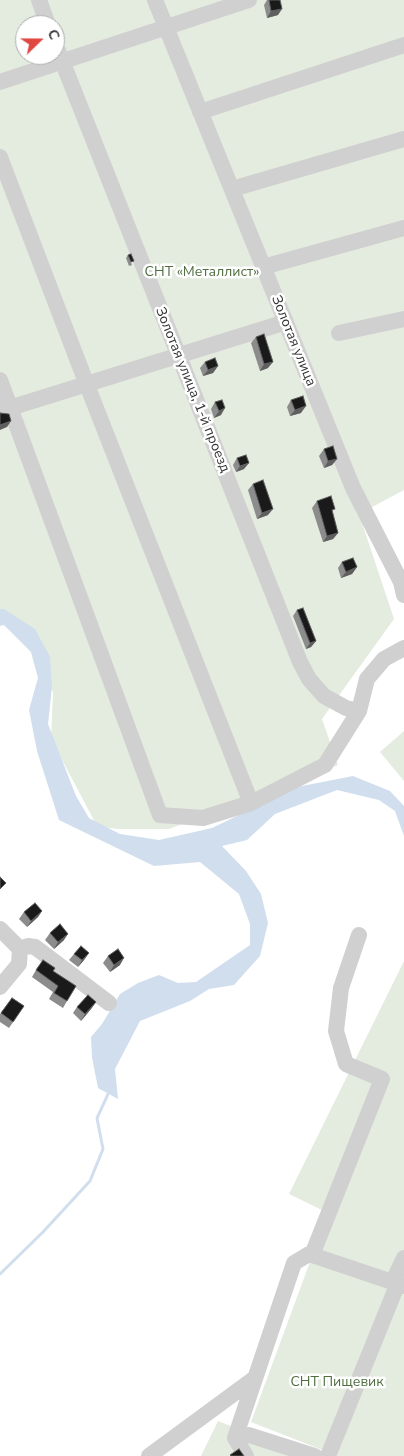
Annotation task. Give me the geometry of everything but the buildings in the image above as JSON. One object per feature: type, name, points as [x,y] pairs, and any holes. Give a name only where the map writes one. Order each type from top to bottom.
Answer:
[{"type":"street","points":[[39,0],[44,15]]},
{"type":"street","name":"Золотая улица","points":[[155,0],[353,488],[401,582],[404,596]]},
{"type":"street","points":[[65,61],[249,0]]},
{"type":"street","points":[[200,112],[404,45]]},
{"type":"street","points":[[0,82],[53,65]]},
{"type":"street","name":"Золотая улица, 1-й проезд","points":[[63,65],[296,653],[316,689],[333,702],[359,711]]},
{"type":"street","points":[[232,189],[404,139]]},
{"type":"street","points":[[0,157],[251,803]]},
{"type":"street","points":[[263,267],[404,228]]},
{"type":"street","points":[[339,333],[404,319]]},
{"type":"street","points":[[6,409],[286,322]]},
{"type":"street","points":[[0,380],[6,409],[160,815],[203,818],[251,803],[325,765],[359,711],[367,679],[384,659],[404,648]]},
{"type":"street","points":[[0,929],[20,949],[19,964],[0,987]]},
{"type":"street","points":[[312,1255],[382,1079],[346,1064],[336,1031],[341,988],[359,935]]},
{"type":"street","points":[[20,949],[28,946],[35,947],[109,1003]]},
{"type":"street","points":[[246,1456],[235,1438],[294,1263],[309,1254],[398,1283]]},
{"type":"street","points":[[328,1456],[398,1283],[404,1258]]},
{"type":"street","points":[[149,1456],[255,1378]]},
{"type":"street","points":[[235,1438],[249,1435],[309,1454]]},
{"type":"green space","name":"СНТ «Металлист»","points":[[0,0],[404,0],[404,490],[359,514],[394,619],[322,719],[338,765],[169,829],[117,829],[97,826],[51,739],[53,693],[40,644],[0,616]]},
{"type":"green space","points":[[404,731],[404,781],[380,752]]},
{"type":"green space","name":"СНТ Пищевик","points":[[404,961],[404,1456],[338,1456],[251,1422],[328,1213],[289,1194]]},
{"type":"green space","points":[[218,1421],[307,1456],[201,1456]]},
{"type":"water","points":[[0,609],[4,609],[35,629],[50,657],[52,687],[48,724],[76,796],[89,818],[120,834],[159,840],[212,828],[297,787],[353,776],[390,791],[404,806],[404,836],[395,811],[379,800],[337,790],[275,814],[247,840],[222,846],[246,871],[261,894],[268,923],[260,956],[234,985],[209,989],[190,1001],[140,1021],[115,1069],[118,1099],[98,1088],[92,1057],[91,1037],[102,1024],[120,994],[138,983],[159,975],[178,983],[196,982],[250,945],[250,924],[239,894],[200,862],[154,866],[59,820],[37,751],[29,710],[38,678],[31,652],[4,625],[0,626]]},
{"type":"waterway","points":[[0,1274],[43,1232],[90,1181],[103,1149],[97,1118],[108,1094]]}]
